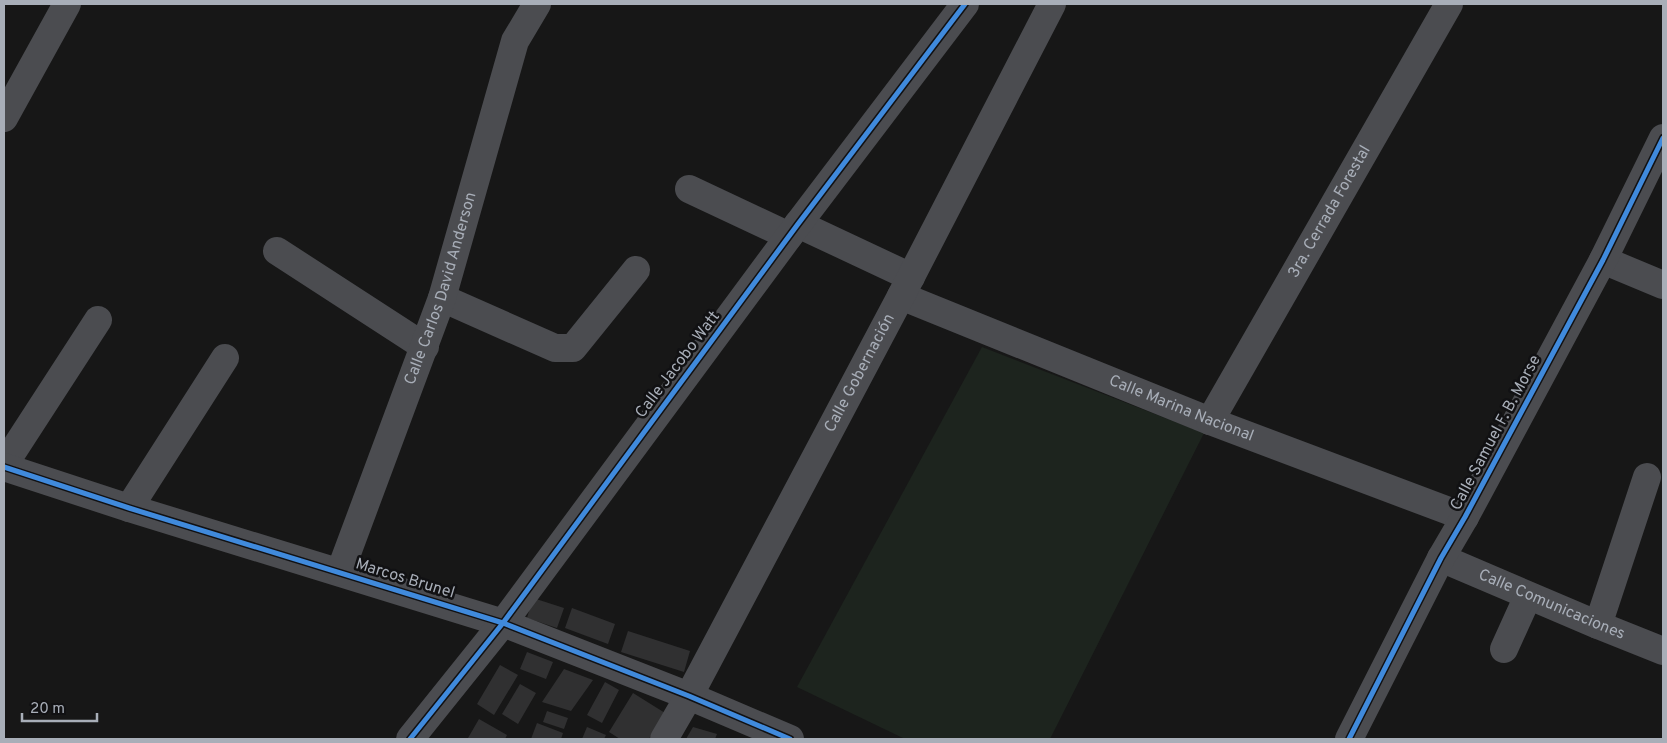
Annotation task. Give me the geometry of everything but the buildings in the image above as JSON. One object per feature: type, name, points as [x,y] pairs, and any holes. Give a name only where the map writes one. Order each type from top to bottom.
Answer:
[{"type":"street","points":[[4,118],[67,4]]},
{"type":"street","name":"Calle Carlos David Anderson","points":[[340,572],[442,298],[515,41],[537,4]]},
{"type":"street","name":"Calle Jacobo Watt","points":[[410,739],[503,622],[794,230],[965,4]]},
{"type":"street","name":"Calle Gobernación","points":[[664,739],[689,696],[906,286],[1052,4]]},
{"type":"street","name":"3ra. Cerrada Forestal","points":[[1210,421],[1449,4]]},
{"type":"street","name":"Calle Samuel F. B. Morse","points":[[1349,739],[1441,558],[1465,517],[1603,260],[1663,138]]},
{"type":"street","name":"Calle Marina Nacional","points":[[689,189],[794,230],[906,286],[1210,421],[1465,517]]},
{"type":"street","points":[[277,250],[425,347]]},
{"type":"street","points":[[1603,260],[1663,285]]},
{"type":"street","points":[[442,298],[555,348],[573,348],[636,270]]},
{"type":"street","points":[[4,466],[98,320]]},
{"type":"street","points":[[130,508],[225,358]]},
{"type":"street","name":"Marcos Brunel","points":[[4,466],[130,508],[503,622],[689,696],[790,739]]},
{"type":"street","points":[[1598,625],[1647,477]]},
{"type":"street","name":"Calle Comunicaciones","points":[[1441,558],[1663,651]]},
{"type":"street","points":[[1504,649],[1528,596]]},
{"type":"shaded area","points":[[982,347],[1204,433],[1050,739],[905,739],[797,687]]},
{"type":"cycle path","points":[[410,739],[503,623],[798,224],[965,4]]},
{"type":"cycle path","points":[[1349,739],[1441,558],[1465,517],[1603,260],[1663,138]]},
{"type":"cycle path","points":[[4,467],[129,508],[503,623],[689,696],[790,739]]}]
